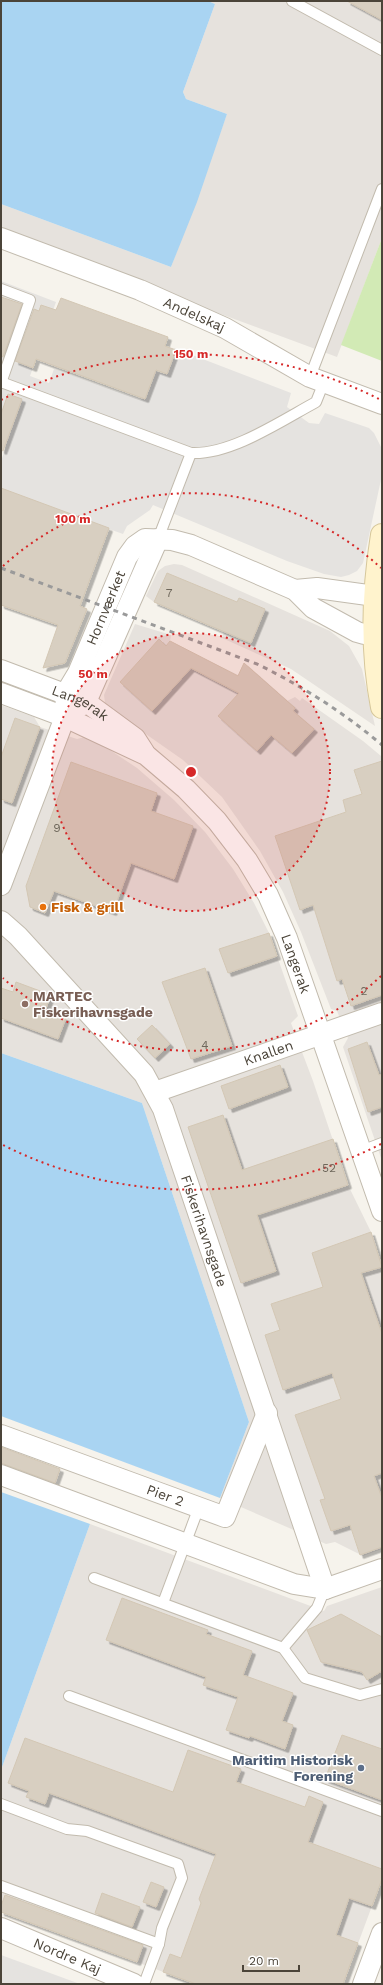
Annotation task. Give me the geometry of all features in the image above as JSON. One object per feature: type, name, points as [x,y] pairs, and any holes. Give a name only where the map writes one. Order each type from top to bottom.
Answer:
[{"type":"street","name":"Andelskaj","points":[[1,238],[140,290],[218,325],[317,380],[382,404]]},
{"type":"street","points":[[382,535],[377,565],[379,599],[378,631],[382,707]]},
{"type":"street","name":"Hornværket","points":[[1,885],[65,717],[66,693],[78,673],[128,557],[135,546],[145,539],[172,540],[191,545],[295,590],[314,608],[364,634],[378,631]]},
{"type":"street","name":"Hornværket","points":[[86,702],[158,539]]},
{"type":"street","name":"Hornværket","points":[[295,590],[317,588],[379,599]]},
{"type":"street","name":"Langerak","points":[[1,670],[66,693],[86,702],[135,738],[146,755]]},
{"type":"street","name":"Langerak","points":[[1,693],[65,717],[146,755],[186,789],[217,821],[247,860],[268,895],[287,938],[322,1034],[382,1211]]},
{"type":"street","points":[[65,717],[86,702]]},
{"type":"street","name":"Fiskerihavnsgade","points":[[1,921],[18,936],[98,1022],[144,1074],[155,1092],[166,1116],[325,1589]]},
{"type":"street","name":"Knallen","points":[[155,1092],[382,1013]]},
{"type":"street","name":"Pier 2","points":[[1,1435],[224,1517],[267,1413]]},
{"type":"street","points":[[1,1475],[294,1584],[325,1589],[382,1569]]},
{"type":"street","name":"Nordre Kaj","points":[[1,1928],[134,1984]]},
{"type":"street","points":[[363,1984],[382,1933]]},
{"type":"lane","points":[[292,1],[382,50]]},
{"type":"lane","points":[[1,289],[30,300],[1,382],[191,453],[205,454],[229,448],[316,402],[317,380],[382,189]]},
{"type":"lane","points":[[158,539],[191,453]]},
{"type":"lane","points":[[362,1150],[382,1143]]},
{"type":"lane","points":[[163,1603],[199,1508]]},
{"type":"lane","points":[[94,1578],[283,1648],[305,1678],[360,1695],[382,1689]]},
{"type":"lane","points":[[283,1648],[317,1608],[325,1589]]},
{"type":"lane","points":[[69,1696],[382,1811]]},
{"type":"lane","points":[[1,1804],[67,1829],[87,1831],[178,1864],[182,1878],[162,1928],[159,1944],[144,1984]]},
{"type":"lane","points":[[1,1886],[159,1944]]},
{"type":"shaded area","points":[[208,1],[382,1],[382,238],[337,357],[1,233],[1,204],[171,267],[227,114],[186,99],[183,92],[215,4]]},
{"type":"shaded area","points":[[1,281],[56,302],[30,376],[49,383],[54,369],[141,400],[151,370],[164,374],[174,348],[291,393],[287,407],[309,423],[319,424],[325,413],[369,428],[374,433],[381,447],[382,475],[363,563],[357,571],[341,577],[324,574],[287,561],[153,505],[150,510],[127,526],[123,534],[1,490],[1,461],[6,447],[1,445]]},
{"type":"shaded area","points":[[174,564],[182,565],[330,631],[349,646],[362,669],[375,726],[291,669],[222,638],[224,632],[154,602],[146,596],[158,571],[165,566]]},
{"type":"shaded area","points":[[135,624],[171,635],[170,641],[238,675],[242,667],[256,673],[287,701],[295,697],[300,701],[302,698],[363,741],[381,756],[382,1161],[343,1047],[348,1038],[337,1011],[331,1009],[301,932],[283,892],[260,851],[222,797],[183,760],[110,709],[105,703],[104,695]]},
{"type":"shaded area","points":[[1,705],[34,717],[40,727],[77,739],[89,736],[137,768],[174,800],[205,832],[233,869],[254,903],[269,933],[298,1016],[291,1023],[313,1081],[348,1185],[371,1232],[382,1265],[382,1549],[363,1556],[335,1542],[326,1544],[220,1498],[249,1422],[142,1103],[1,1053]]},
{"type":"shaded area","points":[[90,1524],[324,1611],[327,1606],[382,1587],[382,1879],[343,1984],[196,1984],[1,1912],[1,1770]]},
{"type":"shaded area","points":[[1,1955],[80,1984],[1,1984]]},
{"type":"green space","points":[[382,238],[382,361],[341,345]]},
{"type":"water","points":[[1,1],[208,1],[215,4],[183,92],[186,99],[227,114],[197,202],[171,267],[1,204]]},
{"type":"water","points":[[1,1053],[142,1103],[249,1422],[220,1498],[1,1416]]},
{"type":"water","points":[[1,1492],[90,1524],[1,1770]]},
{"type":"building","points":[[347,1],[382,1],[382,20]]},
{"type":"building","points":[[1,297],[22,304],[3,357],[1,356]]},
{"type":"building","points":[[61,298],[168,337],[165,346],[176,350],[167,374],[156,370],[145,399],[36,359],[33,368],[15,361],[34,309],[39,311],[41,305],[56,310]]},
{"type":"building","points":[[8,394],[22,399],[3,451],[1,450],[1,414]]},
{"type":"building","points":[[1,488],[109,528],[80,606],[87,609],[65,663],[43,668],[58,625],[1,605]]},
{"type":"building","points":[[167,573],[237,602],[239,598],[265,609],[251,643],[154,602]]},
{"type":"building","points":[[159,639],[166,646],[170,641],[238,676],[244,663],[295,708],[293,711],[314,729],[292,753],[271,735],[257,751],[218,716],[239,693],[191,668],[152,711],[120,682]]},
{"type":"building","points":[[15,718],[40,727],[12,803],[1,799],[1,757]]},
{"type":"building","points":[[382,761],[382,995],[351,1006],[342,979],[337,981],[313,905],[300,910],[275,836],[346,812],[343,800],[362,794],[354,770]]},
{"type":"building","points":[[71,762],[157,793],[151,811],[193,826],[174,879],[131,863],[113,912],[54,891],[45,913],[30,907],[26,886]]},
{"type":"building","points":[[269,933],[277,956],[228,973],[219,949]]},
{"type":"building","points":[[205,968],[232,1046],[191,1059],[162,982]]},
{"type":"building","points":[[16,982],[51,995],[45,1011],[66,1018],[58,1039],[1,1018],[1,988],[13,992]]},
{"type":"building","points":[[152,1025],[170,1044],[155,1058],[137,1039]]},
{"type":"building","points":[[367,1042],[379,1075],[382,1074],[382,1107],[368,1112],[348,1049]]},
{"type":"building","points":[[280,1065],[288,1087],[229,1109],[221,1086]]},
{"type":"building","points":[[223,1115],[242,1170],[333,1139],[348,1185],[257,1215],[276,1271],[241,1283],[188,1127]]},
{"type":"building","points":[[371,1232],[382,1267],[361,1273],[382,1334],[382,1473],[374,1476],[382,1498],[382,1547],[360,1555],[350,1525],[331,1531],[320,1500],[325,1499],[295,1415],[341,1399],[332,1373],[283,1390],[265,1335],[280,1330],[271,1304],[323,1287],[312,1253]]},
{"type":"building","points":[[1,1447],[60,1469],[55,1483],[1,1463]]},
{"type":"building","points":[[122,1598],[208,1630],[206,1634],[252,1651],[243,1675],[293,1693],[282,1721],[293,1725],[285,1749],[250,1736],[249,1738],[226,1730],[238,1697],[203,1685],[206,1677],[106,1640]]},
{"type":"building","points":[[341,1614],[382,1637],[382,1671],[367,1680],[362,1672],[321,1662],[307,1630]]},
{"type":"building","points":[[342,1735],[382,1749],[382,1800],[325,1779]]},
{"type":"building","points":[[25,1738],[173,1792],[188,1750],[241,1769],[236,1782],[305,1807],[309,1796],[323,1802],[308,1842],[382,1869],[382,1879],[372,1906],[349,1898],[336,1935],[358,1943],[343,1984],[196,1984],[163,1972],[170,1954],[181,1958],[201,1903],[199,1899],[216,1854],[49,1793],[45,1804],[26,1797],[29,1791],[8,1783]]},
{"type":"building","points":[[151,1882],[164,1887],[156,1907],[143,1902]]},
{"type":"building","points":[[102,1893],[140,1907],[132,1927],[95,1913]]},
{"type":"building","points":[[5,1895],[143,1945],[137,1962],[1,1912],[1,1906]]},
{"type":"railway","points":[[1,568],[257,664],[322,700],[382,745]]},
{"type":"place","name":"Fisk & grill","points":[[43,907]]},
{"type":"place","name":"MARTEC Fiskerihavnsgade","points":[[25,1004]]},
{"type":"place","name":"Maritim Historisk Forening","points":[[361,1768]]}]
